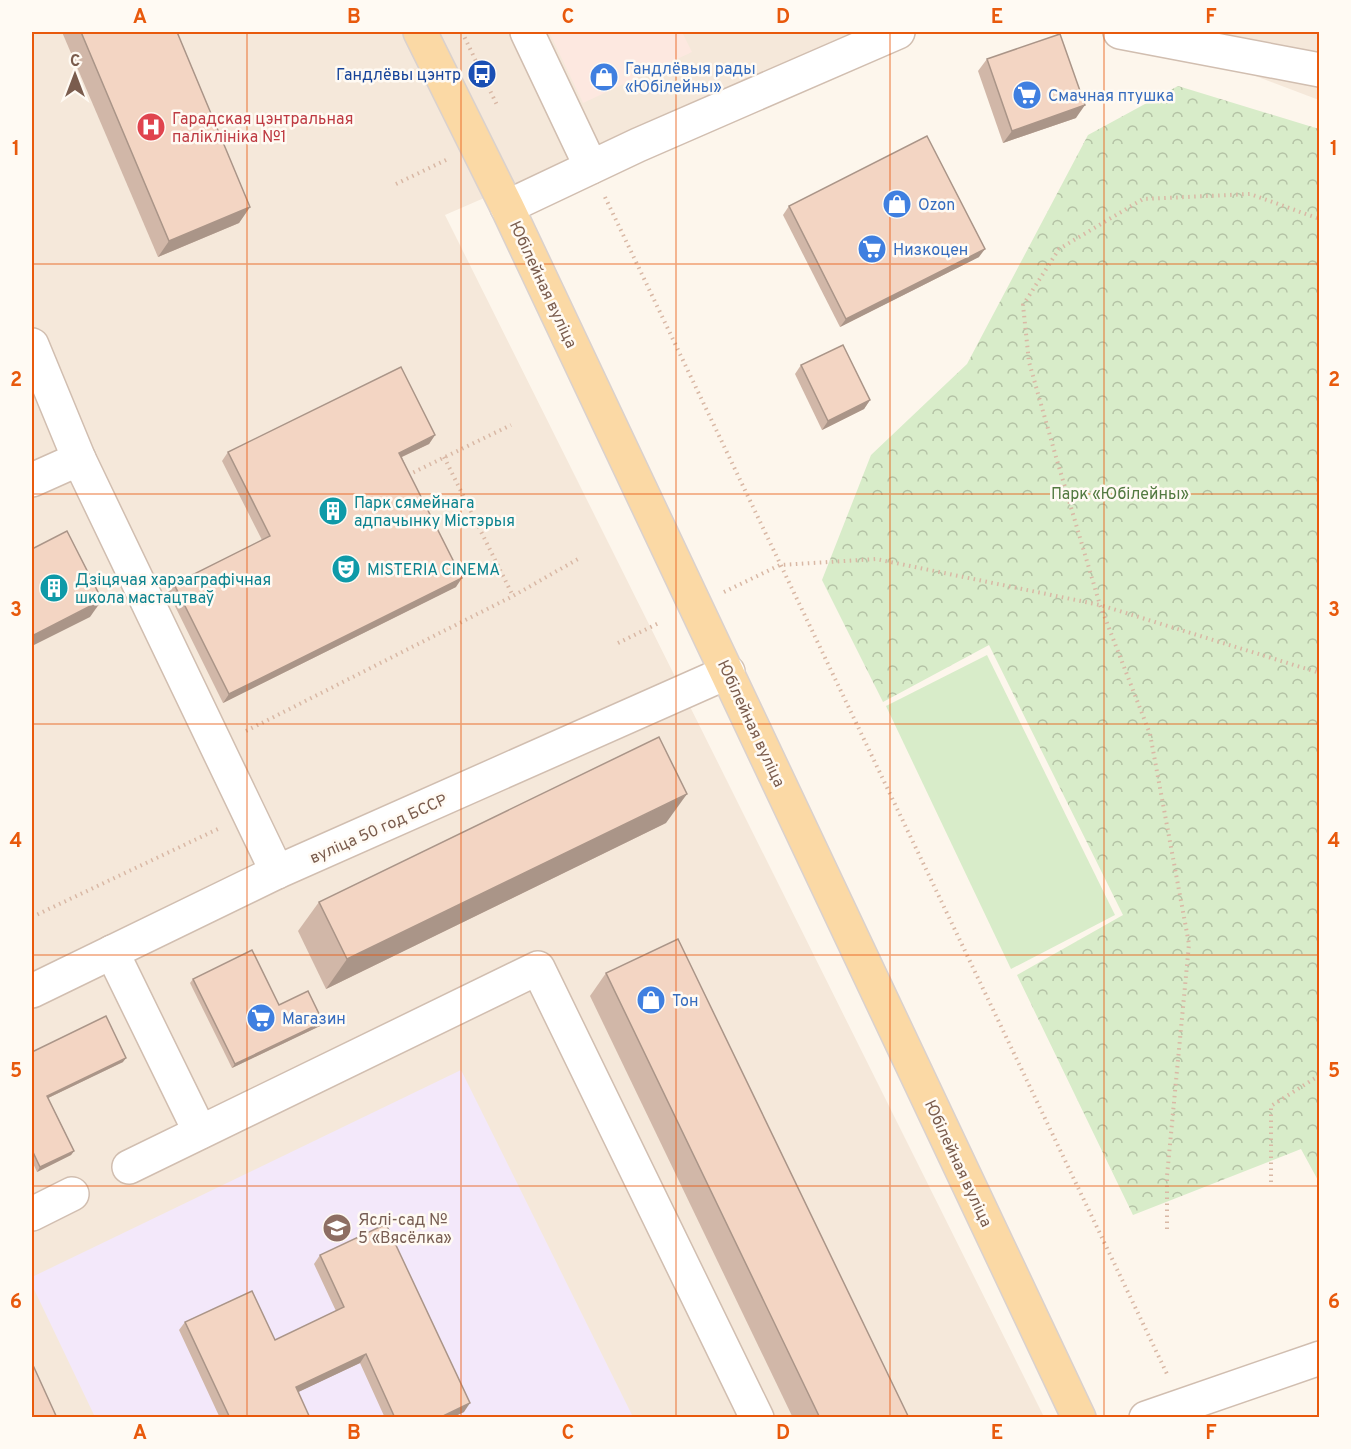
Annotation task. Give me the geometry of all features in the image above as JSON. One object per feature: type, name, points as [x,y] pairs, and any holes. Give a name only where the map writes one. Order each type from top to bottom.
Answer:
[{"type":"main road","name":"Юбілейная вуліца","points":[[420,32],[507,207],[1079,1418]]},
{"type":"street","points":[[527,32],[591,167]]},
{"type":"street","points":[[507,207],[591,167],[898,32]]},
{"type":"street","points":[[1120,32],[1320,70]]},
{"type":"street","points":[[32,345],[79,459],[277,872]]},
{"type":"street","points":[[32,480],[79,459]]},
{"type":"street","name":"вуліца 50 год БССР","points":[[32,991],[277,872],[728,672]]},
{"type":"street","points":[[112,952],[200,1132]]},
{"type":"street","points":[[129,1167],[538,968],[757,1418]]},
{"type":"street","points":[[32,1214],[72,1194]]},
{"type":"street","points":[[1146,1418],[1320,1358]]},
{"type":"path","points":[[462,32],[500,111]]},
{"type":"path","points":[[396,184],[447,160]]},
{"type":"path","points":[[591,167],[1182,1405]]},
{"type":"path","points":[[1167,1229],[1167,1176],[1189,944],[1150,734],[1100,605],[1029,362],[1023,305],[1059,249],[1143,199],[1250,194],[1320,219]]},
{"type":"path","points":[[402,478],[511,425]]},
{"type":"path","points":[[444,458],[513,596]]},
{"type":"path","points":[[724,592],[780,565],[876,559],[1100,605],[1320,673]]},
{"type":"path","points":[[216,746],[513,596],[578,560]]},
{"type":"path","points":[[618,643],[661,622]]},
{"type":"path","points":[[32,918],[249,814]]},
{"type":"path","points":[[1271,1182],[1271,1106],[1320,1074]]},
{"type":"shaded area","points":[[32,32],[865,32],[445,215],[1044,1417],[32,1417]]},
{"type":"shaded area","name":"Гандлёвыя рады «Юбілейны»","points":[[549,32],[682,32],[692,52],[583,103]]},
{"type":"shaded area","points":[[1139,32],[1319,32],[1319,100]]},
{"type":"shaded area","name":"Яслі-сад № 5 «Вясёлка»","points":[[461,1070],[633,1417],[95,1417],[32,1285],[32,1277]]},
{"type":"green space","name":"Парк «Юбілейны»","points":[[1178,86],[1319,129],[1320,1184],[1301,1149],[1133,1215],[1017,975],[1123,915],[989,645],[883,702],[822,580],[871,455],[967,364],[1088,135]]},
{"type":"green space","points":[[987,655],[1115,915],[1011,969],[886,706]]},
{"type":"building","name":"Гарадская цэнтральная паліклініка №1","points":[[81,32],[177,32],[250,207],[169,241]]},
{"type":"building","name":"Смачная птушка","points":[[1060,34],[1085,105],[1012,131],[987,59]]},
{"type":"building","points":[[927,136],[985,249],[846,319],[789,206]]},
{"type":"building","points":[[843,345],[870,400],[828,421],[801,365]]},
{"type":"building","name":"Парк сямейнага адпачынку Містэрыя","points":[[401,367],[435,435],[399,453],[462,578],[229,694],[174,584],[270,536],[228,452]]},
{"type":"building","name":"Дзіцячая харэаграфічная школа мастацтваў","points":[[67,531],[102,600],[32,636],[32,549]]},
{"type":"building","points":[[659,737],[687,794],[347,959],[319,902]]},
{"type":"building","points":[[678,939],[909,1418],[820,1418],[606,973]]},
{"type":"building","name":"Магазин","points":[[252,950],[279,1005],[308,991],[323,1022],[235,1064],[193,979]]},
{"type":"building","points":[[106,1016],[126,1058],[47,1096],[74,1151],[40,1167],[32,1150],[32,1052]]},
{"type":"building","points":[[386,1224],[470,1403],[439,1418],[395,1418],[366,1354],[296,1387],[310,1418],[230,1418],[185,1322],[252,1291],[275,1340],[344,1307],[320,1255]]},
{"type":"building","points":[[32,1363],[57,1418],[32,1418]]},
{"type":"place","name":"Гандлёвы цэнтр","points":[[482,74]]},
{"type":"place","name":"Гандлёвыя рады «Юбілейны»","points":[[604,77]]},
{"type":"place","name":"Смачная птушка","points":[[1027,95]]},
{"type":"place","name":"Гарадская цэнтральная паліклініка №1","points":[[151,127]]},
{"type":"place","name":"Ozon","points":[[897,204]]},
{"type":"place","name":"Низкоцен","points":[[872,249]]},
{"type":"place","name":"Парк сямейнага адпачынку Містэрыя","points":[[333,511]]},
{"type":"place","name":"MISTERIA CINEMA","points":[[346,569]]},
{"type":"place","name":"Дзіцячая харэаграфічная школа мастацтваў","points":[[54,588]]},
{"type":"place","name":"Тон","points":[[651,1000]]},
{"type":"place","name":"Магазин","points":[[261,1018]]},
{"type":"place","name":"Яслі-сад № 5 «Вясёлка»","points":[[337,1228]]}]
